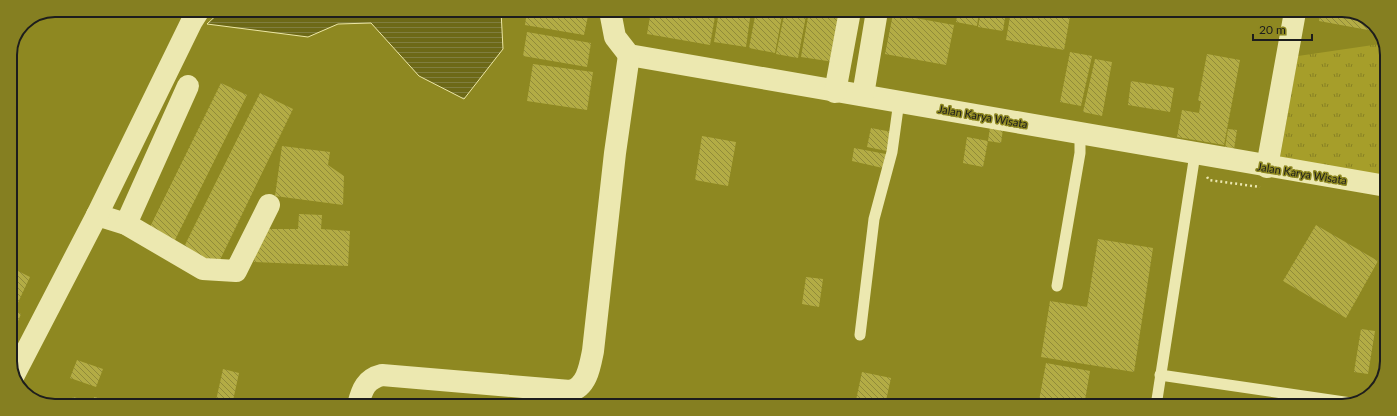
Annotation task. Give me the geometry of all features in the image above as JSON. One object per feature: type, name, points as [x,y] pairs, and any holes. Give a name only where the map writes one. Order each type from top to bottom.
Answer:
[{"type":"street","points":[[18,368],[97,215],[195,17]]},
{"type":"street","points":[[360,399],[362,390],[369,380],[382,375],[570,391],[578,388],[586,378],[594,351],[615,153],[629,55],[615,37],[611,17]]},
{"type":"street","points":[[835,92],[849,17]]},
{"type":"street","points":[[863,95],[876,17]]},
{"type":"street","points":[[1267,167],[1294,17]]},
{"type":"street","name":"Jalan Karya Wisata","points":[[629,55],[835,92],[899,101],[1267,167],[1380,185]]},
{"type":"street","points":[[126,224],[188,86]]},
{"type":"street","points":[[97,215],[126,224],[203,270],[236,271],[269,205]]},
{"type":"lane","points":[[860,335],[874,219],[892,152],[899,101]]},
{"type":"lane","points":[[1057,286],[1080,153],[1080,134]]},
{"type":"lane","points":[[1157,399],[1195,154]]},
{"type":"lane","points":[[1160,375],[1324,399]]},
{"type":"green space","points":[[1378,44],[1380,53],[1380,176],[1280,158],[1298,56]]},
{"type":"shaded area","points":[[214,17],[501,17],[503,49],[464,99],[419,76],[371,23],[338,24],[308,37],[207,24]]},
{"type":"building","points":[[526,17],[588,17],[584,35],[525,25]]},
{"type":"building","points":[[650,17],[715,17],[710,45],[647,34]]},
{"type":"building","points":[[718,17],[750,17],[746,47],[714,42]]},
{"type":"building","points":[[755,17],[782,17],[775,53],[749,48]]},
{"type":"building","points":[[784,17],[806,17],[798,58],[776,54]]},
{"type":"building","points":[[808,17],[842,17],[834,62],[801,57]]},
{"type":"building","points":[[892,17],[910,17],[954,25],[946,65],[885,54]]},
{"type":"building","points":[[957,17],[978,17],[977,26],[956,22]]},
{"type":"building","points":[[980,17],[1005,17],[1003,31],[978,27]]},
{"type":"building","points":[[1010,17],[1070,17],[1064,50],[1006,40]]},
{"type":"building","points":[[1320,17],[1347,17],[1363,23],[1371,30],[1319,21]]},
{"type":"building","points":[[527,32],[591,43],[587,67],[523,56]]},
{"type":"building","points":[[1070,52],[1092,56],[1081,106],[1060,102]]},
{"type":"building","points":[[1207,54],[1240,60],[1224,145],[1177,137],[1182,110],[1199,113],[1201,101],[1198,101]]},
{"type":"building","points":[[1095,59],[1112,62],[1102,116],[1083,112]]},
{"type":"building","points":[[533,64],[593,72],[587,110],[527,101]]},
{"type":"building","points":[[1131,81],[1174,88],[1170,112],[1128,105]]},
{"type":"building","points":[[221,83],[247,95],[172,246],[147,233]]},
{"type":"building","points":[[260,93],[293,109],[218,264],[184,247]]},
{"type":"building","points":[[990,127],[1003,129],[1001,143],[988,141]]},
{"type":"building","points":[[871,128],[892,132],[887,151],[867,147]]},
{"type":"building","points":[[1228,129],[1237,130],[1234,149],[1225,148]]},
{"type":"building","points":[[702,136],[736,142],[728,186],[695,180]]},
{"type":"building","points":[[967,137],[988,141],[983,167],[963,163]]},
{"type":"building","points":[[282,146],[330,152],[328,165],[344,176],[343,205],[275,196]]},
{"type":"building","points":[[854,148],[891,155],[887,169],[852,161]]},
{"type":"building","points":[[299,214],[322,215],[321,229],[350,231],[348,266],[254,262],[259,229],[298,229]]},
{"type":"building","points":[[1316,225],[1378,261],[1346,318],[1283,281]]},
{"type":"building","points":[[1098,239],[1153,248],[1134,372],[1041,357],[1050,301],[1087,307]]},
{"type":"building","points":[[17,270],[30,277],[17,305]]},
{"type":"building","points":[[806,277],[823,279],[819,307],[802,304]]},
{"type":"building","points":[[17,312],[21,314],[17,323]]},
{"type":"building","points":[[1361,329],[1375,331],[1368,374],[1354,372]]},
{"type":"building","points":[[77,360],[103,369],[96,387],[70,378]]},
{"type":"building","points":[[1046,363],[1090,371],[1085,399],[1039,399]]},
{"type":"building","points":[[223,369],[239,373],[233,399],[216,399]]},
{"type":"building","points":[[862,372],[891,378],[886,399],[856,399]]},
{"type":"building","points":[[94,397],[104,399],[94,399]]}]
